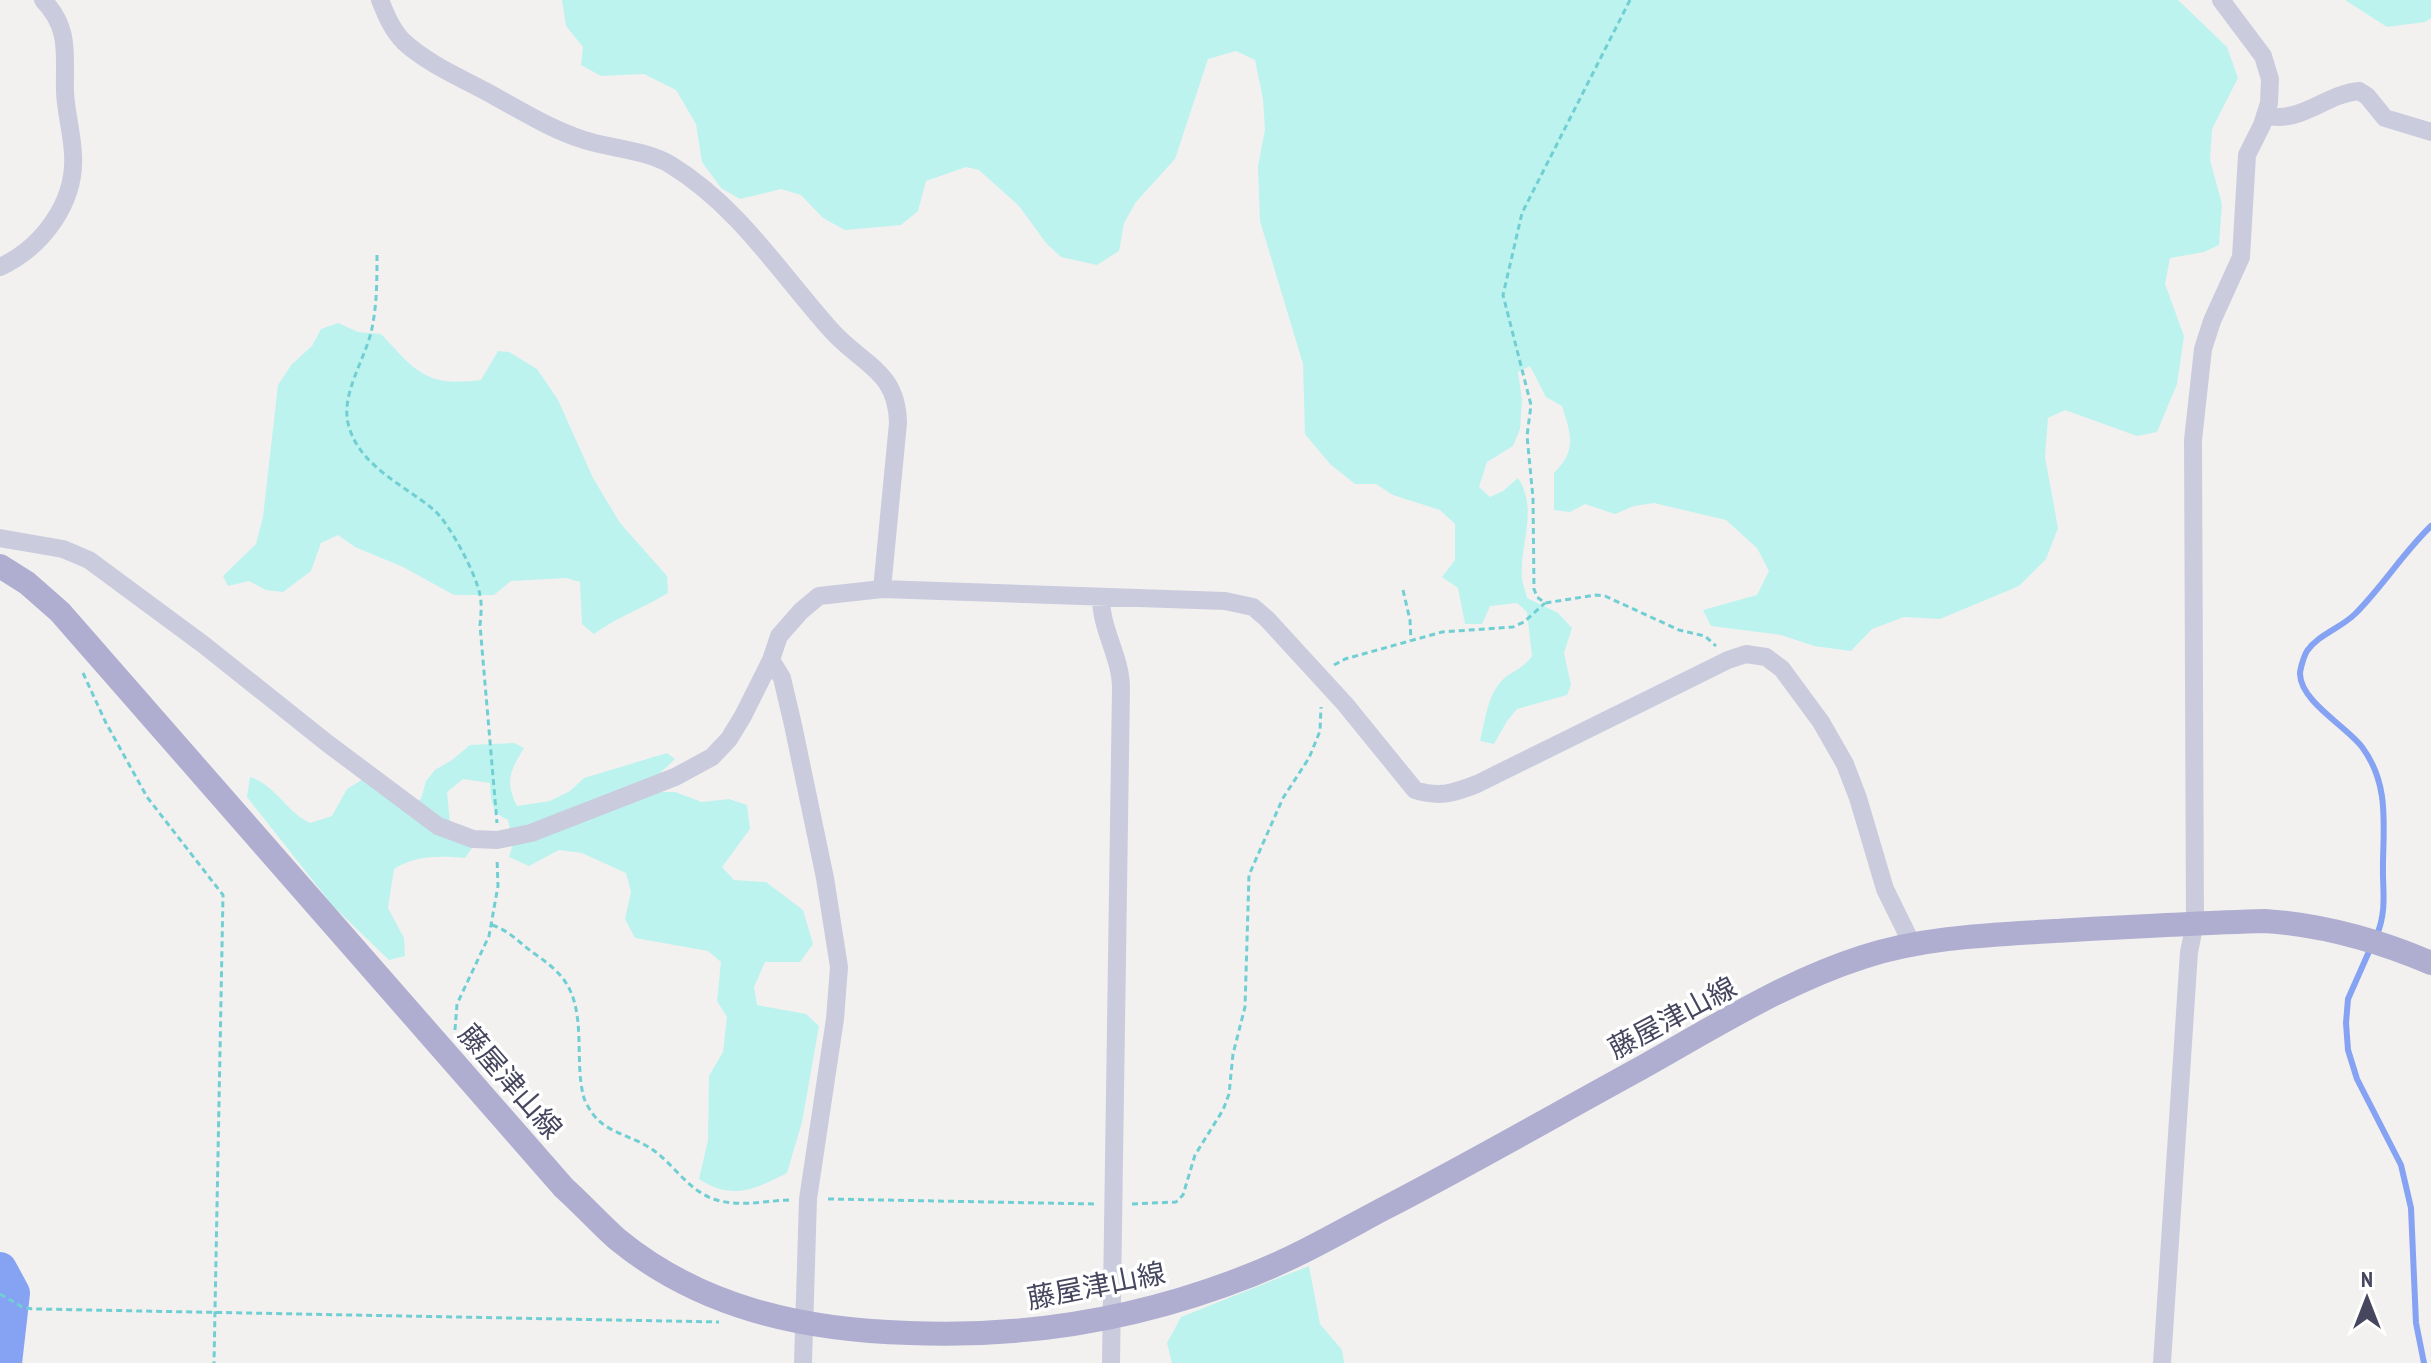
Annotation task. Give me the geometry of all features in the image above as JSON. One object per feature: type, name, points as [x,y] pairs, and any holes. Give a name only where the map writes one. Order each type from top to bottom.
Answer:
[{"type":"main road","name":"藤屋津山線","points":[[0,566],[27,583],[60,612],[564,1188],[618,1239],[667,1272],[709,1294],[760,1314],[804,1323],[865,1332],[982,1334],[1062,1326],[1180,1300],[1253,1275],[1307,1250],[1460,1169],[1695,1037],[1816,975],[1865,956],[1912,944],[1978,936],[2265,921],[2300,924],[2354,935],[2431,963]]},
{"type":"street","points":[[0,267],[29,248],[52,223],[67,200],[73,175],[65,95],[65,36],[58,19],[43,0]]},
{"type":"street","points":[[380,0],[390,24],[403,40],[426,59],[553,128],[582,139],[650,155],[670,164],[695,182],[741,223],[843,343],[878,371],[898,402],[882,589]]},
{"type":"street","points":[[2162,1363],[2189,952],[2195,923],[2193,440],[2203,349],[2241,257],[2247,155],[2269,103],[2270,79],[2263,56],[2221,0]]},
{"type":"street","points":[[2265,115],[2285,118],[2300,114],[2332,97],[2359,91],[2385,118],[2431,132]]},
{"type":"street","points":[[0,538],[63,549],[89,560],[438,826],[473,839],[497,840],[531,833],[675,777],[712,757],[736,727],[786,627],[819,596],[882,589],[1225,601],[1253,607],[1322,679],[1415,790],[1431,795],[1448,795],[1517,765],[1728,660],[1746,654],[1766,657],[1782,669],[1821,722],[1845,764],[1885,889],[1912,944]]},
{"type":"street","points":[[1101,598],[1103,624],[1121,675],[1111,1363]]},
{"type":"street","points":[[771,660],[782,678],[793,725],[825,878],[839,967],[835,1019],[808,1199],[803,1363]]},
{"type":"path","points":[[1545,603],[1537,597],[1534,589],[1533,498],[1527,436],[1531,405],[1503,295],[1522,213],[1630,0]]},
{"type":"path","points":[[377,255],[377,293],[372,329],[349,393],[347,423],[356,445],[370,463],[438,513],[476,581],[481,597],[480,625],[494,775],[498,886],[489,936],[457,1004],[454,1036],[446,1052]]},
{"type":"path","points":[[1403,590],[1411,641]]},
{"type":"path","points":[[492,925],[502,928],[547,963],[570,988],[577,1019],[584,1100],[597,1119],[664,1158],[686,1181],[709,1197],[737,1205],[808,1199],[1167,1205],[1183,1195],[1195,1155],[1223,1110],[1229,1094],[1233,1054],[1245,1007],[1249,875],[1283,798],[1309,758],[1320,731],[1322,679],[1332,666],[1345,659],[1452,630],[1513,627],[1524,622],[1545,603],[1565,598],[1605,596],[1679,630],[1705,636],[1728,660]]},
{"type":"path","points":[[80,668],[147,797],[223,895],[214,1363]]},
{"type":"path","points":[[0,1294],[24,1308],[659,1323],[751,1321],[760,1314]]},
{"type":"shaded area","points":[[562,0],[2178,0],[2227,47],[2238,78],[2212,129],[2210,160],[2222,204],[2219,245],[2204,252],[2170,258],[2165,284],[2184,336],[2177,384],[2157,432],[2137,436],[2065,410],[2048,418],[2045,457],[2058,528],[2046,559],[2019,586],[1940,619],[1904,617],[1872,629],[1851,651],[1814,646],[1781,635],[1711,626],[1703,610],[1757,595],[1769,571],[1757,548],[1726,520],[1654,503],[1634,506],[1615,514],[1585,504],[1570,512],[1554,510],[1554,473],[1569,449],[1568,425],[1562,406],[1546,397],[1530,366],[1518,372],[1522,400],[1520,429],[1513,446],[1487,462],[1479,487],[1490,497],[1518,478],[1524,490],[1528,515],[1522,581],[1527,598],[1558,613],[1572,628],[1564,653],[1571,685],[1567,695],[1517,709],[1494,744],[1480,741],[1491,697],[1500,682],[1532,656],[1527,612],[1517,603],[1490,606],[1482,624],[1465,624],[1458,588],[1442,577],[1455,560],[1455,524],[1440,510],[1393,495],[1376,484],[1355,484],[1330,464],[1305,434],[1303,364],[1260,221],[1258,166],[1265,130],[1263,99],[1255,60],[1236,51],[1208,59],[1175,159],[1136,202],[1124,223],[1119,251],[1097,265],[1061,257],[1046,243],[1019,206],[979,170],[966,167],[926,181],[918,211],[901,225],[845,230],[823,218],[801,195],[781,189],[740,199],[721,188],[702,162],[696,124],[676,90],[644,74],[601,76],[581,65],[583,47],[566,26]]},
{"type":"shaded area","points":[[2345,0],[2431,0],[2431,18],[2425,22],[2387,27]]},
{"type":"shaded area","points":[[338,323],[358,332],[381,334],[414,367],[434,379],[462,382],[481,380],[498,351],[509,352],[537,369],[558,400],[593,478],[620,523],[667,576],[668,593],[594,634],[582,624],[580,582],[566,578],[511,581],[494,595],[454,595],[403,567],[355,547],[338,535],[321,543],[311,571],[283,592],[266,590],[249,581],[228,586],[223,576],[256,544],[263,517],[278,385],[292,364],[312,346],[321,329]]},
{"type":"shaded area","points":[[514,743],[524,748],[510,782],[517,806],[550,801],[570,791],[584,778],[667,753],[675,759],[660,773],[660,792],[675,792],[702,802],[729,799],[747,805],[750,829],[722,867],[734,880],[766,882],[803,910],[813,944],[800,962],[765,962],[754,987],[757,1005],[806,1014],[819,1026],[802,1122],[787,1173],[754,1188],[733,1191],[722,1190],[699,1179],[708,1140],[709,1076],[723,1052],[727,1017],[717,1001],[721,962],[708,951],[635,938],[625,919],[631,892],[626,873],[582,853],[559,850],[529,866],[509,857],[513,844],[508,820],[495,810],[490,783],[463,779],[447,792],[451,834],[472,848],[465,858],[428,858],[394,869],[388,908],[404,938],[405,956],[389,960],[333,906],[247,797],[250,777],[267,786],[293,812],[310,823],[332,816],[347,789],[363,779],[402,807],[421,799],[426,781],[435,770],[470,745]]},
{"type":"shaded area","points":[[1309,1266],[1320,1324],[1342,1350],[1344,1363],[1172,1363],[1167,1343],[1181,1317]]},
{"type":"waterway","points":[[2376,937],[2384,900],[2383,810],[2378,778],[2362,747],[2308,694],[2300,672],[2312,645],[2355,614],[2431,526]]},
{"type":"waterway","points":[[2371,947],[2348,999],[2348,1050],[2357,1079],[2401,1165],[2411,1208],[2416,1323],[2424,1363]]},
{"type":"waterway","points":[[0,1269],[13,1293],[5,1363]]}]
